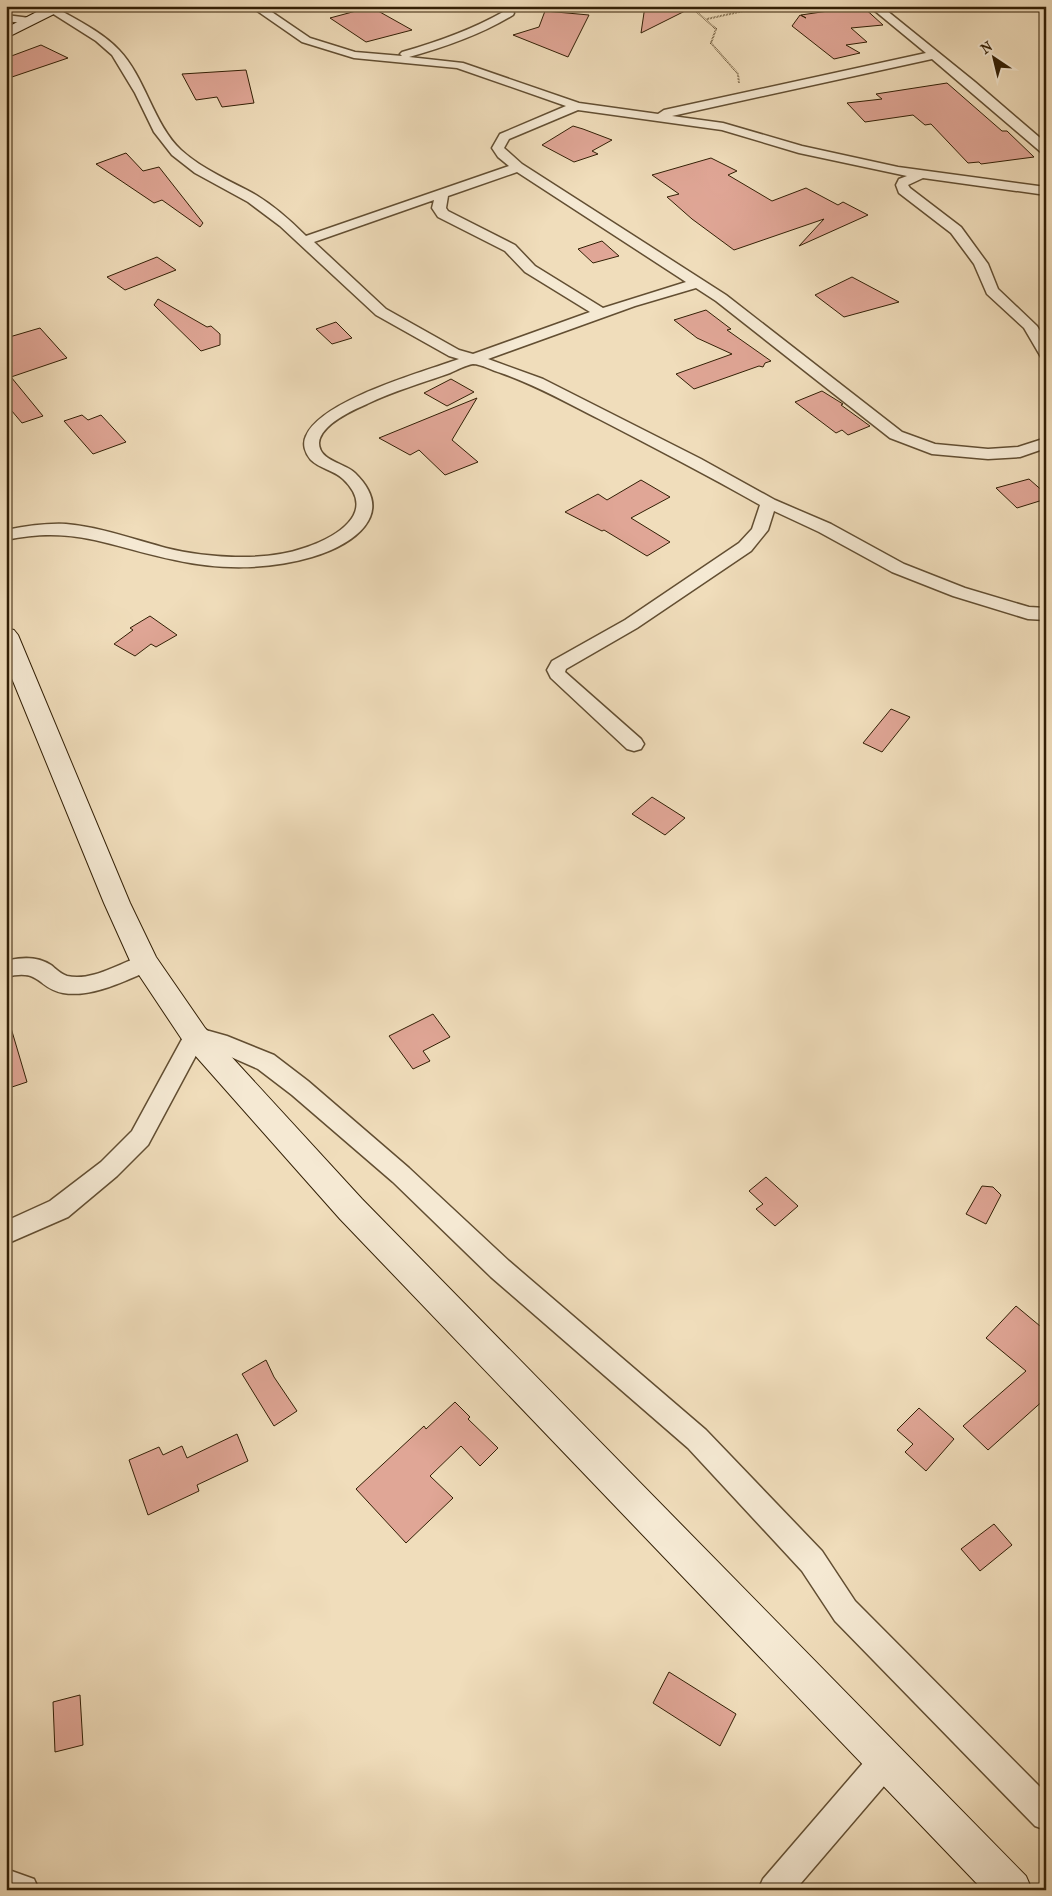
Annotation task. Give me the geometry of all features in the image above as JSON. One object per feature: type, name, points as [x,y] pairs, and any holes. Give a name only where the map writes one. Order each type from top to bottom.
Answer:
[{"type":"street","points":[[256,6],[296,35],[354,56],[459,66],[577,106],[723,127],[799,149],[919,175],[1046,191]]},
{"type":"street","points":[[386,58],[424,50],[458,39],[492,24],[509,13],[504,6]]},
{"type":"street","points":[[874,6],[971,84],[1046,150]]},
{"type":"street","points":[[6,34],[56,8],[100,39],[116,53],[141,93],[160,132],[176,152],[199,170],[253,199],[285,223],[385,315],[439,346],[538,382],[695,462],[768,503],[825,528],[898,568],[926,580],[1028,613],[1046,614]]},
{"type":"street","points":[[6,18],[30,21]]},
{"type":"street","points":[[650,117],[933,55]]},
{"type":"street","points":[[577,106],[504,137],[498,148],[502,154],[518,167],[697,283],[759,327],[844,397],[896,435],[932,449],[988,454],[1020,452],[1046,443]]},
{"type":"street","points":[[304,241],[518,167]]},
{"type":"street","points":[[919,175],[904,182],[902,185],[904,190],[956,230],[981,264],[992,291],[1030,326],[1046,354]]},
{"type":"street","points":[[442,194],[439,208],[443,214],[510,248],[530,269],[601,313]]},
{"type":"street","points":[[6,535],[50,528],[82,530],[163,552],[216,561],[276,560],[303,555],[317,550],[356,526],[364,517],[367,506],[364,496],[347,474],[322,461],[315,454],[312,447],[313,439],[318,429],[330,416],[347,406],[473,359],[601,313],[697,283]]},
{"type":"street","points":[[634,744],[556,674],[558,665],[631,624],[745,547],[760,530],[768,503]]},
{"type":"street","points":[[6,635],[113,894],[144,964],[194,1036],[352,1209],[1012,1890]]},
{"type":"street","points":[[6,969],[13,967],[40,969],[61,984],[82,985],[102,980],[144,964]]},
{"type":"street","points":[[6,1233],[59,1209],[109,1169],[140,1138],[194,1036]]},
{"type":"street","points":[[194,1036],[219,1042],[266,1062],[300,1088],[394,1169],[500,1269],[697,1440],[812,1561],[845,1611],[1046,1815]]},
{"type":"street","points":[[778,1887],[886,1760]]},
{"type":"street","points":[[6,1885],[23,1890]]},
{"type":"path","points":[[690,6],[716,29],[711,43],[738,74],[739,81],[737,87],[703,105]]},
{"type":"path","points":[[706,19],[766,6]]},
{"type":"building","points":[[645,6],[695,6],[641,33]]},
{"type":"building","points":[[862,6],[883,25],[851,28],[867,42],[846,45],[860,53],[834,59],[792,26],[800,15],[806,18],[801,15]]},
{"type":"building","points":[[371,7],[412,30],[366,42],[330,18]]},
{"type":"building","points":[[545,11],[589,15],[568,57],[513,35],[539,27]]},
{"type":"building","points":[[41,45],[68,58],[6,79],[6,58]]},
{"type":"building","points":[[246,70],[254,103],[222,107],[217,97],[196,100],[182,74]]},
{"type":"building","points":[[947,83],[1002,131],[1007,131],[1034,157],[981,164],[979,162],[968,163],[931,124],[925,125],[913,115],[865,122],[847,103],[882,99],[876,94]]},
{"type":"building","points":[[573,126],[612,140],[592,151],[598,154],[574,162],[542,145]]},
{"type":"building","points":[[126,153],[143,171],[159,167],[203,223],[200,227],[162,200],[154,203],[96,164]]},
{"type":"building","points":[[711,158],[737,171],[728,175],[772,201],[806,188],[838,205],[843,202],[868,215],[799,246],[824,219],[734,250],[692,219],[667,197],[679,194],[652,175]]},
{"type":"building","points":[[602,241],[619,256],[593,263],[578,249]]},
{"type":"building","points":[[157,257],[176,270],[125,290],[107,277]]},
{"type":"building","points":[[852,277],[899,302],[844,317],[815,295]]},
{"type":"building","points":[[158,299],[207,327],[211,326],[220,334],[220,345],[201,351],[154,305]]},
{"type":"building","points":[[706,310],[731,329],[727,330],[771,361],[765,363],[763,367],[759,366],[694,389],[676,374],[732,354],[697,338],[674,320]]},
{"type":"building","points":[[336,322],[352,338],[332,344],[316,329]]},
{"type":"building","points":[[40,328],[67,358],[11,377],[43,416],[22,423],[6,404],[6,338]]},
{"type":"building","points":[[451,379],[474,392],[447,406],[424,393]]},
{"type":"building","points":[[822,391],[843,404],[841,405],[870,426],[848,435],[842,430],[836,433],[795,402]]},
{"type":"building","points":[[477,398],[452,440],[478,462],[445,475],[419,450],[410,455],[379,438]]},
{"type":"building","points":[[82,415],[88,420],[101,415],[126,442],[93,454],[64,421]]},
{"type":"building","points":[[1029,479],[1046,494],[1046,499],[1017,508],[996,488]]},
{"type":"building","points":[[641,480],[670,497],[631,518],[670,542],[647,556],[604,530],[602,531],[565,512],[598,494],[607,500]]},
{"type":"building","points":[[150,616],[177,635],[156,647],[151,644],[135,656],[114,644],[133,630],[130,628]]},
{"type":"building","points":[[891,709],[910,717],[882,752],[863,743]]},
{"type":"building","points":[[652,797],[685,818],[665,835],[632,814]]},
{"type":"building","points":[[433,1014],[450,1037],[423,1051],[430,1061],[413,1069],[389,1036]]},
{"type":"building","points":[[11,1028],[27,1082],[6,1089],[6,1029]]},
{"type":"building","points":[[766,1177],[798,1206],[775,1226],[756,1209],[763,1204],[749,1191]]},
{"type":"building","points":[[982,1186],[993,1187],[1001,1195],[986,1224],[966,1214]]},
{"type":"building","points":[[1016,1306],[1046,1331],[1046,1398],[988,1450],[963,1426],[1026,1371],[986,1338]]},
{"type":"building","points":[[266,1360],[274,1377],[297,1411],[274,1426],[242,1374]]},
{"type":"building","points":[[455,1402],[470,1417],[468,1419],[498,1448],[480,1466],[461,1446],[430,1476],[453,1498],[406,1543],[356,1489],[424,1426],[426,1429]]},
{"type":"building","points":[[919,1408],[954,1439],[926,1471],[905,1452],[913,1444],[897,1430]]},
{"type":"building","points":[[237,1434],[248,1461],[197,1485],[199,1491],[148,1515],[129,1460],[159,1447],[163,1455],[182,1446],[187,1458]]},
{"type":"building","points":[[994,1524],[1012,1545],[980,1571],[961,1549]]},
{"type":"building","points":[[669,1672],[736,1714],[720,1746],[653,1703]]},
{"type":"building","points":[[80,1695],[83,1745],[55,1752],[53,1702]]}]
